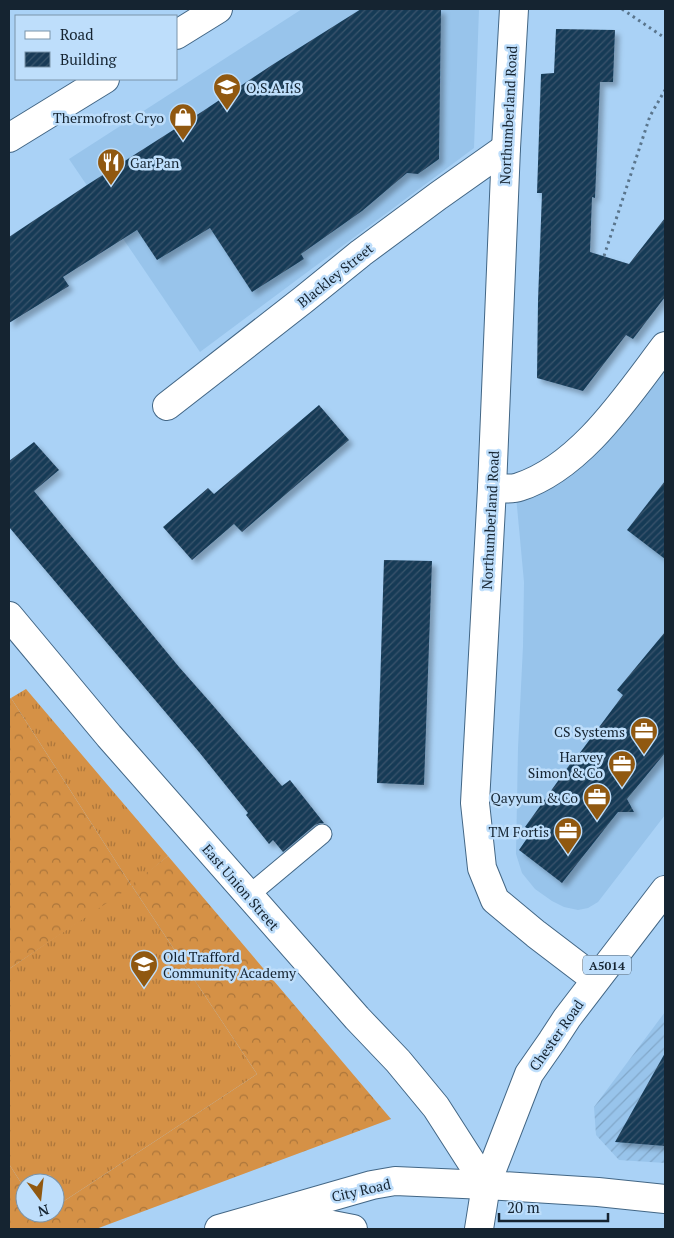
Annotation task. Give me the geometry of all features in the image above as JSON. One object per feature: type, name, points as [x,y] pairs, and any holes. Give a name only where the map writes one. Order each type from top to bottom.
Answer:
[{"type":"street","points":[[178,34],[218,9]]},
{"type":"street","name":"Northumberland Road","points":[[514,9],[506,148],[492,488],[475,803],[482,868],[496,900],[536,934],[595,979]]},
{"type":"street","points":[[9,138],[103,80]]},
{"type":"street","name":"Blackley Street","points":[[167,406],[361,253],[445,190],[506,148]]},
{"type":"street","points":[[492,488],[517,488],[559,467],[603,428],[665,346]]},
{"type":"street","name":"East Union Street","points":[[9,616],[109,736],[357,1018],[398,1061],[436,1107],[486,1184]]},
{"type":"street","name":"Chester Road","points":[[479,1229],[486,1184],[529,1074],[566,1018],[665,890]]},
{"type":"street","name":"City Road","points":[[229,1226],[363,1188],[395,1181],[486,1184],[665,1199]]},
{"type":"street","name":"City Road","points":[[229,1226],[317,1222],[353,1229]]},
{"type":"lane","points":[[249,895],[322,834]]},
{"type":"path","points":[[622,9],[665,38]]},
{"type":"path","points":[[604,256],[650,116],[665,90]]},
{"type":"shaded area","points":[[302,9],[479,9],[474,148],[200,352],[69,159]]},
{"type":"shaded area","points":[[665,338],[665,815],[598,902],[588,908],[578,910],[564,907],[535,889],[522,873],[516,854],[524,582],[515,485],[598,424]]},
{"type":"shaded area","points":[[665,1012],[665,1163],[619,1160],[596,1135],[594,1107]]},
{"type":"green space","points":[[26,689],[168,856],[132,886],[257,1074],[65,1200],[65,1173],[15,1173],[9,1164],[9,969],[131,885],[11,698]]},
{"type":"green space","points":[[11,698],[131,885],[168,856],[391,1119],[96,1229],[11,1229],[9,1226],[9,1164],[15,1173],[15,1223],[65,1223],[65,1200],[257,1074],[132,886],[9,969],[9,699]]},
{"type":"building","points":[[361,9],[441,9],[439,159],[418,174],[407,173],[362,211],[301,254],[304,259],[252,292],[210,228],[157,260],[137,230],[63,277],[69,286],[9,323],[9,237]]},
{"type":"building","points":[[556,29],[615,30],[613,82],[600,82],[595,198],[592,197],[590,252],[629,264],[665,218],[665,297],[633,339],[626,335],[583,391],[537,378],[542,193],[537,193],[541,74],[554,73]]},
{"type":"building","points":[[319,405],[349,440],[242,532],[234,524],[192,560],[163,527],[208,488],[214,494]]},
{"type":"building","points":[[34,442],[59,470],[34,491],[179,667],[282,786],[290,780],[324,823],[315,825],[283,852],[273,840],[269,844],[246,815],[248,813],[199,752],[9,527],[9,461]]},
{"type":"building","points":[[665,481],[665,559],[627,530]]},
{"type":"building","points":[[384,560],[432,561],[424,785],[377,783]]},
{"type":"building","points":[[665,632],[665,753],[627,799],[634,812],[618,812],[562,883],[519,850],[532,831],[525,827],[578,753],[623,695],[617,690]]},
{"type":"building","points":[[665,1053],[665,1146],[615,1142]]},
{"type":"place","name":"O.S.A.I.S","points":[[227,111]]},
{"type":"place","name":"Thermofrost Cryo","points":[[183,141]]},
{"type":"place","name":"Gar Pan","points":[[111,186]]},
{"type":"place","name":"CS Systems","points":[[644,755]]},
{"type":"place","name":"Harvey Simon & Co","points":[[622,788]]},
{"type":"place","name":"Qayyum & Co","points":[[597,821]]},
{"type":"place","name":"TM Fortis","points":[[568,855]]},
{"type":"place","name":"Old Trafford Community Academy","points":[[144,988]]}]
